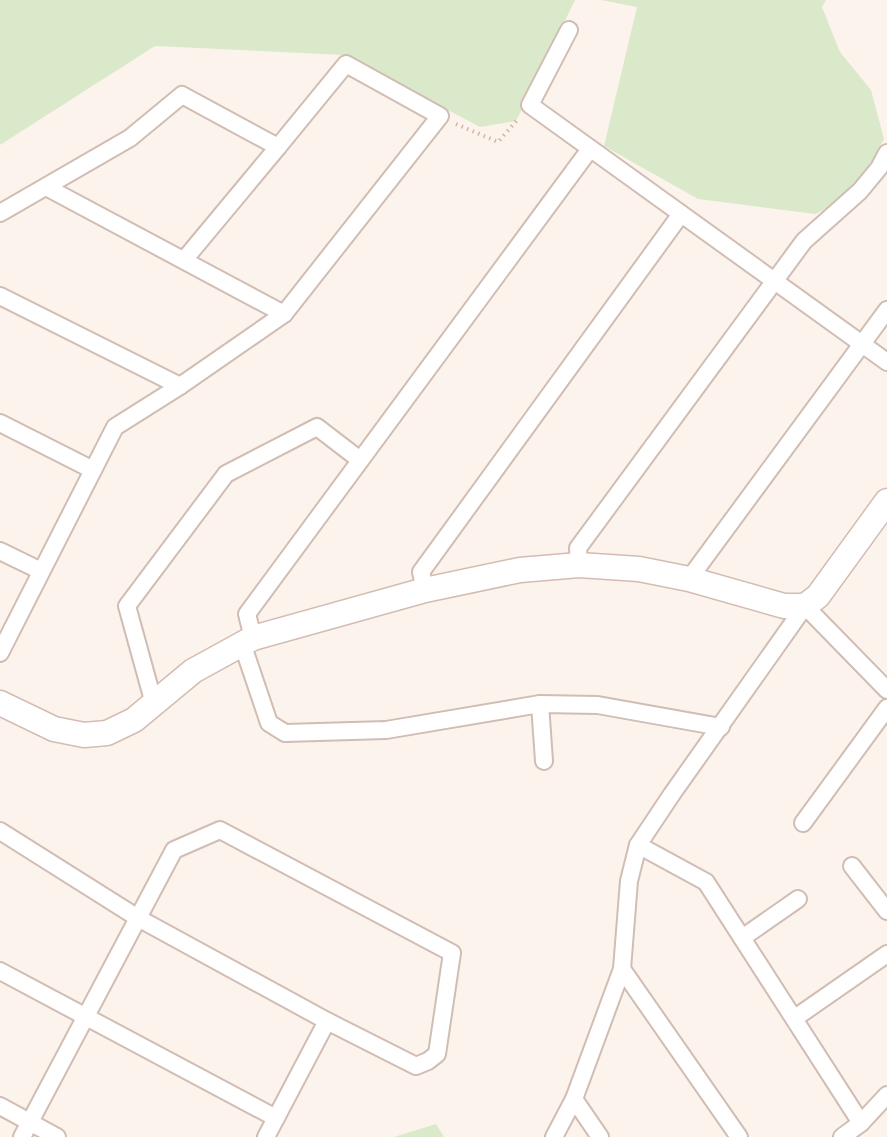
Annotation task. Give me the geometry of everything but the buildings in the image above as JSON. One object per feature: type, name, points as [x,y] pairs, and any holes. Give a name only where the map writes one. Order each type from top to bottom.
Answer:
[{"type":"street","points":[[569,30],[530,105],[887,362]]},
{"type":"street","points":[[0,653],[115,427],[180,386],[284,314],[440,116],[346,64],[184,260]]},
{"type":"street","points":[[0,213],[130,138],[182,95],[278,147]]},
{"type":"street","points":[[590,148],[247,614],[248,640],[269,723],[285,733],[386,730],[540,704],[598,705],[720,727]]},
{"type":"street","points":[[579,565],[578,548],[804,241],[860,191],[879,168],[887,153]]},
{"type":"street","points":[[46,187],[284,314]]},
{"type":"street","points":[[425,590],[421,572],[681,214]]},
{"type":"street","points":[[0,296],[180,386]]},
{"type":"street","points":[[689,579],[887,310]]},
{"type":"street","points":[[0,423],[93,470]]},
{"type":"street","points":[[154,704],[127,606],[226,474],[317,427],[360,460]]},
{"type":"street","points":[[554,1137],[574,1099],[622,969],[629,880],[638,845],[805,606],[818,596],[887,501]]},
{"type":"street","points":[[0,551],[42,571]]},
{"type":"street","points":[[0,703],[54,729],[84,735],[107,733],[134,720],[193,671],[248,640],[425,590],[520,570],[579,565],[639,569],[689,579],[783,606],[805,606],[887,690]]},
{"type":"street","points":[[540,704],[544,761]]},
{"type":"street","points":[[803,823],[887,708]]},
{"type":"street","points":[[0,831],[138,918],[327,1021],[416,1066],[429,1061],[437,1054],[452,953],[220,830],[174,850],[138,918],[86,1017],[26,1130]]},
{"type":"street","points":[[638,845],[706,882],[861,1123]]},
{"type":"street","points":[[852,866],[887,910]]},
{"type":"street","points":[[742,938],[798,900]]},
{"type":"street","points":[[795,1018],[887,954]]},
{"type":"street","points":[[622,969],[740,1137]]},
{"type":"street","points":[[0,971],[276,1118]]},
{"type":"street","points":[[266,1137],[327,1021]]},
{"type":"street","points":[[843,1137],[861,1123],[887,1095]]},
{"type":"street","points":[[574,1099],[600,1137]]},
{"type":"street","points":[[0,1106],[26,1130],[57,1137]]},
{"type":"path","points":[[440,116],[498,142],[530,105]]},
{"type":"green space","points":[[0,0],[575,0],[516,121],[480,127],[343,55],[155,46],[0,145]]},
{"type":"green space","points":[[601,0],[826,0],[822,7],[840,52],[871,90],[884,139],[850,197],[815,214],[698,199],[604,146],[637,7]]},
{"type":"green space","points":[[436,1124],[444,1137],[394,1137]]}]
